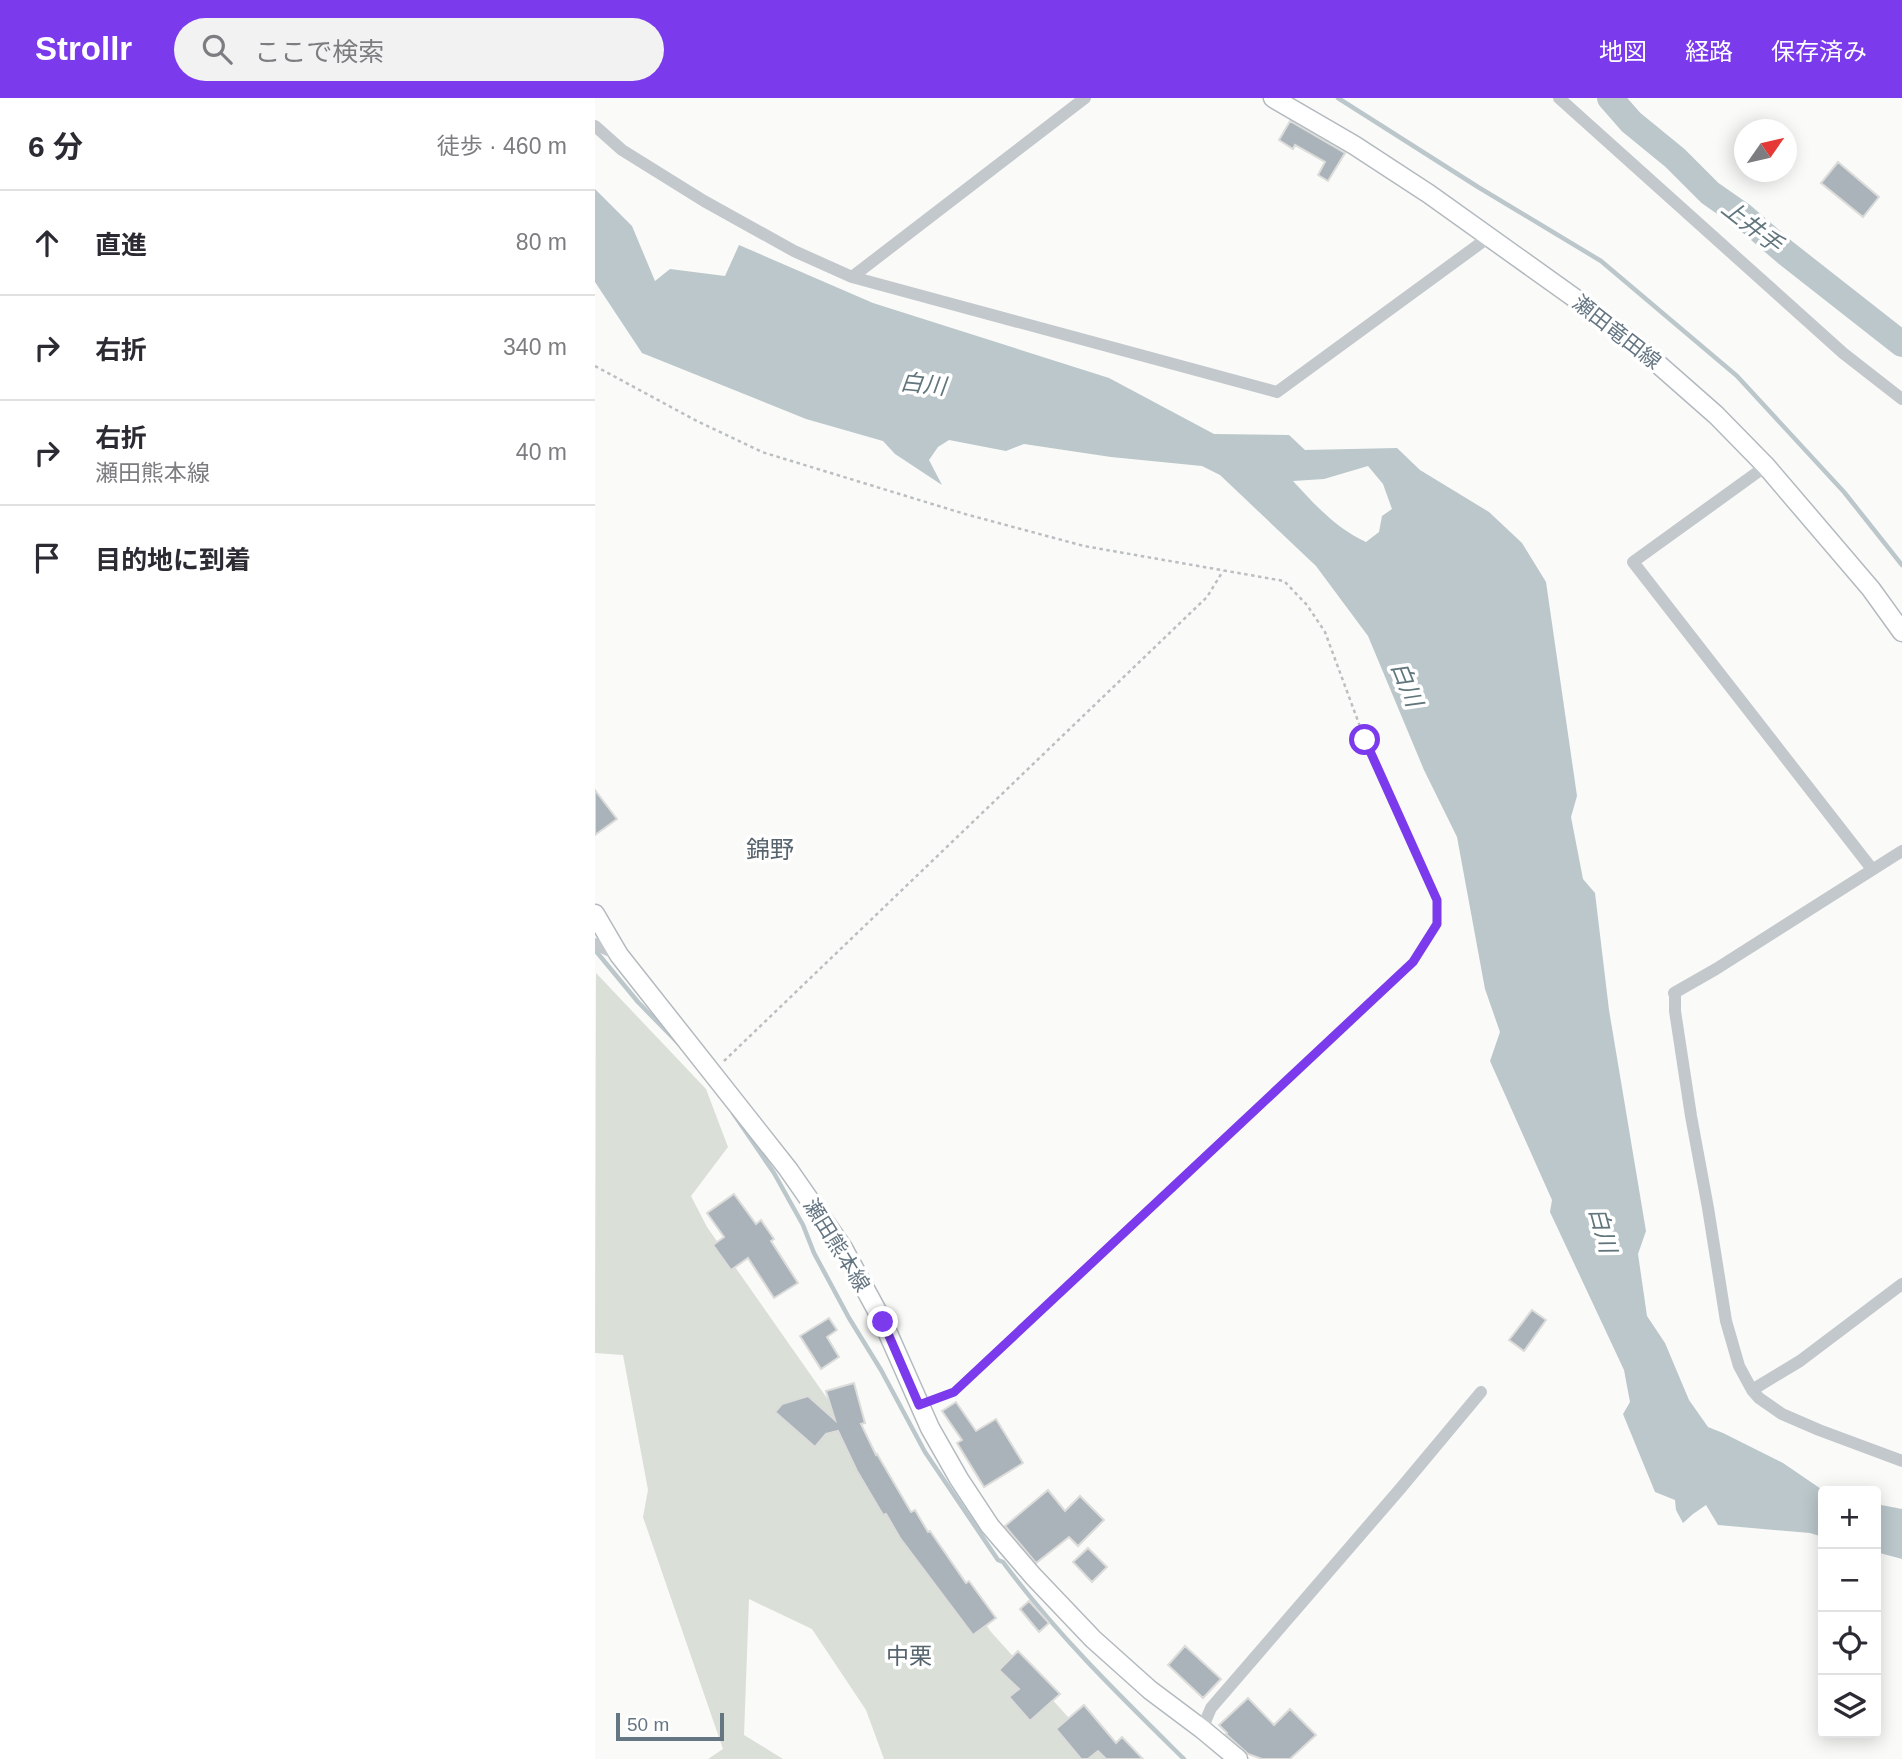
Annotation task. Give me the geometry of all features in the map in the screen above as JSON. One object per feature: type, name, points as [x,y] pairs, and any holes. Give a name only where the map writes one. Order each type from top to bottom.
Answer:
[{"type":"main road","name":"瀬田竜田線","points":[[1273,98],[1353,145],[1489,237],[1641,349],[1716,415],[1766,466],[1871,589],[1902,632]]},
{"type":"main road","name":"瀬田熊本線","points":[[595,914],[619,954],[788,1169],[843,1248],[883,1322],[930,1428],[958,1479],[990,1526],[1093,1639],[1150,1690],[1238,1759]]},
{"type":"street","points":[[852,277],[1084,98]]},
{"type":"street","points":[[1559,98],[1843,354],[1902,399]]},
{"type":"street","points":[[595,126],[622,150],[704,201],[794,251],[852,277],[1277,392],[1489,237]]},
{"type":"street","points":[[1766,466],[1633,562],[1872,869]]},
{"type":"street","points":[[1902,851],[1716,969],[1674,992],[1691,1116],[1726,1321],[1739,1366],[1759,1398],[1782,1413],[1902,1461]]},
{"type":"street","points":[[595,944],[619,954]]},
{"type":"street","points":[[1752,1390],[1800,1361],[1902,1284]]},
{"type":"street","points":[[1202,1729],[1211,1708],[1401,1489],[1481,1392]]},
{"type":"path","points":[[595,366],[695,420],[762,452],[965,514],[1084,546],[1285,581],[1307,605],[1325,632],[1365,740],[1437,900],[1437,924],[1413,962],[954,1392],[919,1405]]},
{"type":"path","points":[[718,1067],[1207,597],[1223,571]]},
{"type":"shaded area","points":[[596,973],[706,1089],[728,1147],[691,1196],[707,1227],[991,1632],[1106,1759],[884,1759],[866,1710],[812,1629],[749,1599],[744,1735],[783,1759],[708,1759],[723,1749],[643,1517],[648,1490],[623,1355],[595,1353]]},
{"type":"water","name":"白川","points":[[595,189],[632,226],[655,281],[670,269],[725,276],[739,245],[873,303],[1109,378],[1214,434],[1289,435],[1305,450],[1397,448],[1420,470],[1489,512],[1522,543],[1546,582],[1577,796],[1571,817],[1583,879],[1595,893],[1609,1010],[1646,1231],[1638,1254],[1647,1316],[1665,1343],[1689,1400],[1708,1427],[1783,1463],[1818,1487],[1818,1535],[1718,1525],[1706,1505],[1683,1523],[1676,1510],[1675,1500],[1655,1492],[1623,1414],[1630,1402],[1624,1370],[1550,1212],[1552,1200],[1490,1061],[1500,1032],[1485,989],[1457,837],[1424,770],[1368,636],[1316,566],[1220,475],[1202,466],[1111,457],[1024,444],[1006,451],[949,440],[938,447],[929,460],[942,485],[895,454],[883,441],[806,419],[642,353],[595,282]],"holes":[[[1368,466],[1383,484],[1392,509],[1382,516],[1379,532],[1366,542],[1336,523],[1293,481],[1324,479]]]},
{"type":"water","points":[[1881,1505],[1902,1509],[1902,1559],[1881,1553]]},
{"type":"building","points":[[1290,121],[1345,153],[1328,181],[1318,175],[1325,162],[1295,145],[1293,149],[1279,140]]},
{"type":"building","points":[[1838,162],[1879,197],[1863,217],[1821,183]]},
{"type":"building","points":[[595,790],[617,819],[595,835]]},
{"type":"building","points":[[734,1194],[756,1224],[761,1220],[798,1283],[774,1298],[748,1258],[731,1270],[713,1245],[724,1237],[707,1213]]},
{"type":"building","points":[[1532,1310],[1546,1320],[1524,1351],[1509,1340]]},
{"type":"building","points":[[829,1318],[837,1330],[827,1337],[839,1357],[821,1369],[800,1336]]},
{"type":"building","points":[[854,1383],[865,1423],[861,1424],[876,1455],[911,1512],[915,1510],[966,1583],[969,1581],[996,1618],[973,1635],[900,1538],[886,1514],[883,1515],[857,1471],[838,1431],[826,1434],[815,1447],[775,1412],[782,1404],[808,1396],[835,1420],[826,1391]]},
{"type":"building","points":[[956,1402],[976,1431],[996,1419],[1023,1463],[984,1487],[957,1443],[962,1440],[942,1411]]},
{"type":"building","points":[[1048,1490],[1065,1511],[1080,1496],[1104,1520],[1078,1546],[1069,1537],[1036,1563],[1005,1526]]},
{"type":"building","points":[[1088,1548],[1107,1567],[1092,1582],[1073,1562]]},
{"type":"building","points":[[1029,1601],[1049,1623],[1039,1632],[1020,1609]]},
{"type":"building","points":[[1185,1646],[1221,1679],[1203,1698],[1168,1665]]},
{"type":"building","points":[[1018,1651],[1060,1694],[1030,1721],[1009,1697],[1019,1689],[999,1670]]},
{"type":"building","points":[[1248,1698],[1274,1725],[1290,1709],[1316,1735],[1290,1759],[1262,1759],[1248,1754],[1219,1725]]},
{"type":"building","points":[[1084,1705],[1116,1743],[1122,1737],[1143,1759],[1106,1759],[1098,1751],[1088,1759],[1081,1759],[1056,1729]]},
{"type":"waterway","points":[[1338,98],[1601,261],[1737,376],[1844,492],[1902,565]]},
{"type":"waterway","name":"上井手","points":[[1610,98],[1631,122],[1675,158],[1710,193],[1743,216],[1902,344]]},
{"type":"waterway","points":[[595,950],[638,1002],[681,1046]]},
{"type":"waterway","points":[[733,1113],[774,1173],[849,1318],[881,1370],[925,1452],[998,1560],[1003,1562],[1023,1589],[1090,1664],[1184,1759]]},
{"type":"district","name":"錦野","points":[[770,849]]},
{"type":"district","name":"中栗","points":[[909,1656]]},
{"type":"route","points":[[883,1322],[919,1405],[954,1392],[1413,962],[1437,924],[1437,900],[1365,740]]}]
